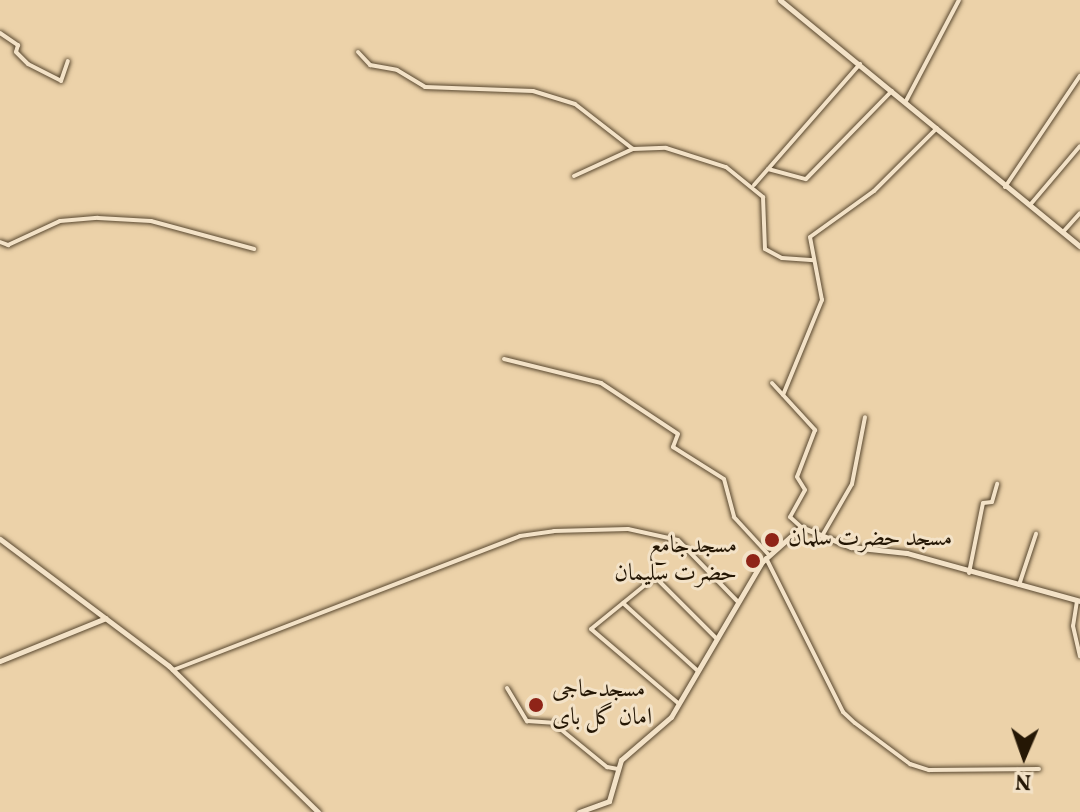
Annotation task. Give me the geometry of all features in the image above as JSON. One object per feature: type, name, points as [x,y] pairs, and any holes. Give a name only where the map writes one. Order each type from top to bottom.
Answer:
[{"type":"street","points":[[780,0],[1080,246]]},
{"type":"street","points":[[906,101],[959,0]]},
{"type":"street","points":[[0,33],[18,45],[16,52],[28,64],[61,81],[68,61]]},
{"type":"street","points":[[358,52],[370,65],[397,70],[425,87],[504,86],[575,104],[633,149]]},
{"type":"street","points":[[754,185],[860,64]]},
{"type":"street","points":[[1005,187],[1080,76]]},
{"type":"street","points":[[768,169],[806,179],[892,90]]},
{"type":"street","points":[[783,395],[818,317],[810,237],[874,191],[937,128]]},
{"type":"street","points":[[1030,206],[1080,146]]},
{"type":"street","points":[[574,176],[633,149],[686,152],[754,185],[763,197],[765,249],[782,258],[814,260]]},
{"type":"street","points":[[1063,232],[1080,213]]},
{"type":"street","points":[[0,242],[8,245],[60,221],[98,218],[181,227],[254,249]]},
{"type":"street","points":[[504,359],[601,383],[678,434],[673,447],[724,479],[734,517],[768,556],[820,654],[843,712],[855,723],[876,733],[910,764],[929,770],[1039,769]]},
{"type":"street","points":[[772,383],[815,430],[797,477],[805,490],[790,517],[801,527],[822,536],[1079,601],[1073,626],[1080,656]]},
{"type":"street","points":[[822,536],[852,484],[865,417]]},
{"type":"street","points":[[969,573],[983,503],[992,502],[997,484]]},
{"type":"street","points":[[579,812],[609,801],[618,769],[678,703],[768,556],[801,527]]},
{"type":"street","points":[[173,670],[520,536],[554,531],[628,529],[678,540],[738,602]]},
{"type":"street","points":[[1019,585],[1036,534]]},
{"type":"street","points":[[0,539],[173,670],[318,812]]},
{"type":"street","points":[[678,703],[591,629],[655,577],[717,639]]},
{"type":"street","points":[[623,603],[698,671]]},
{"type":"street","points":[[0,661],[106,618]]},
{"type":"street","points":[[507,688],[527,721],[553,723],[607,767],[618,769]]},
{"type":"place","name":"مسجد حضرت سلمان","points":[[772,540]]},
{"type":"place","name":"مسجدجامع حضرت سلیمان","points":[[753,561]]},
{"type":"place","name":"مسجدحاجی امان گل بای","points":[[536,705]]}]
